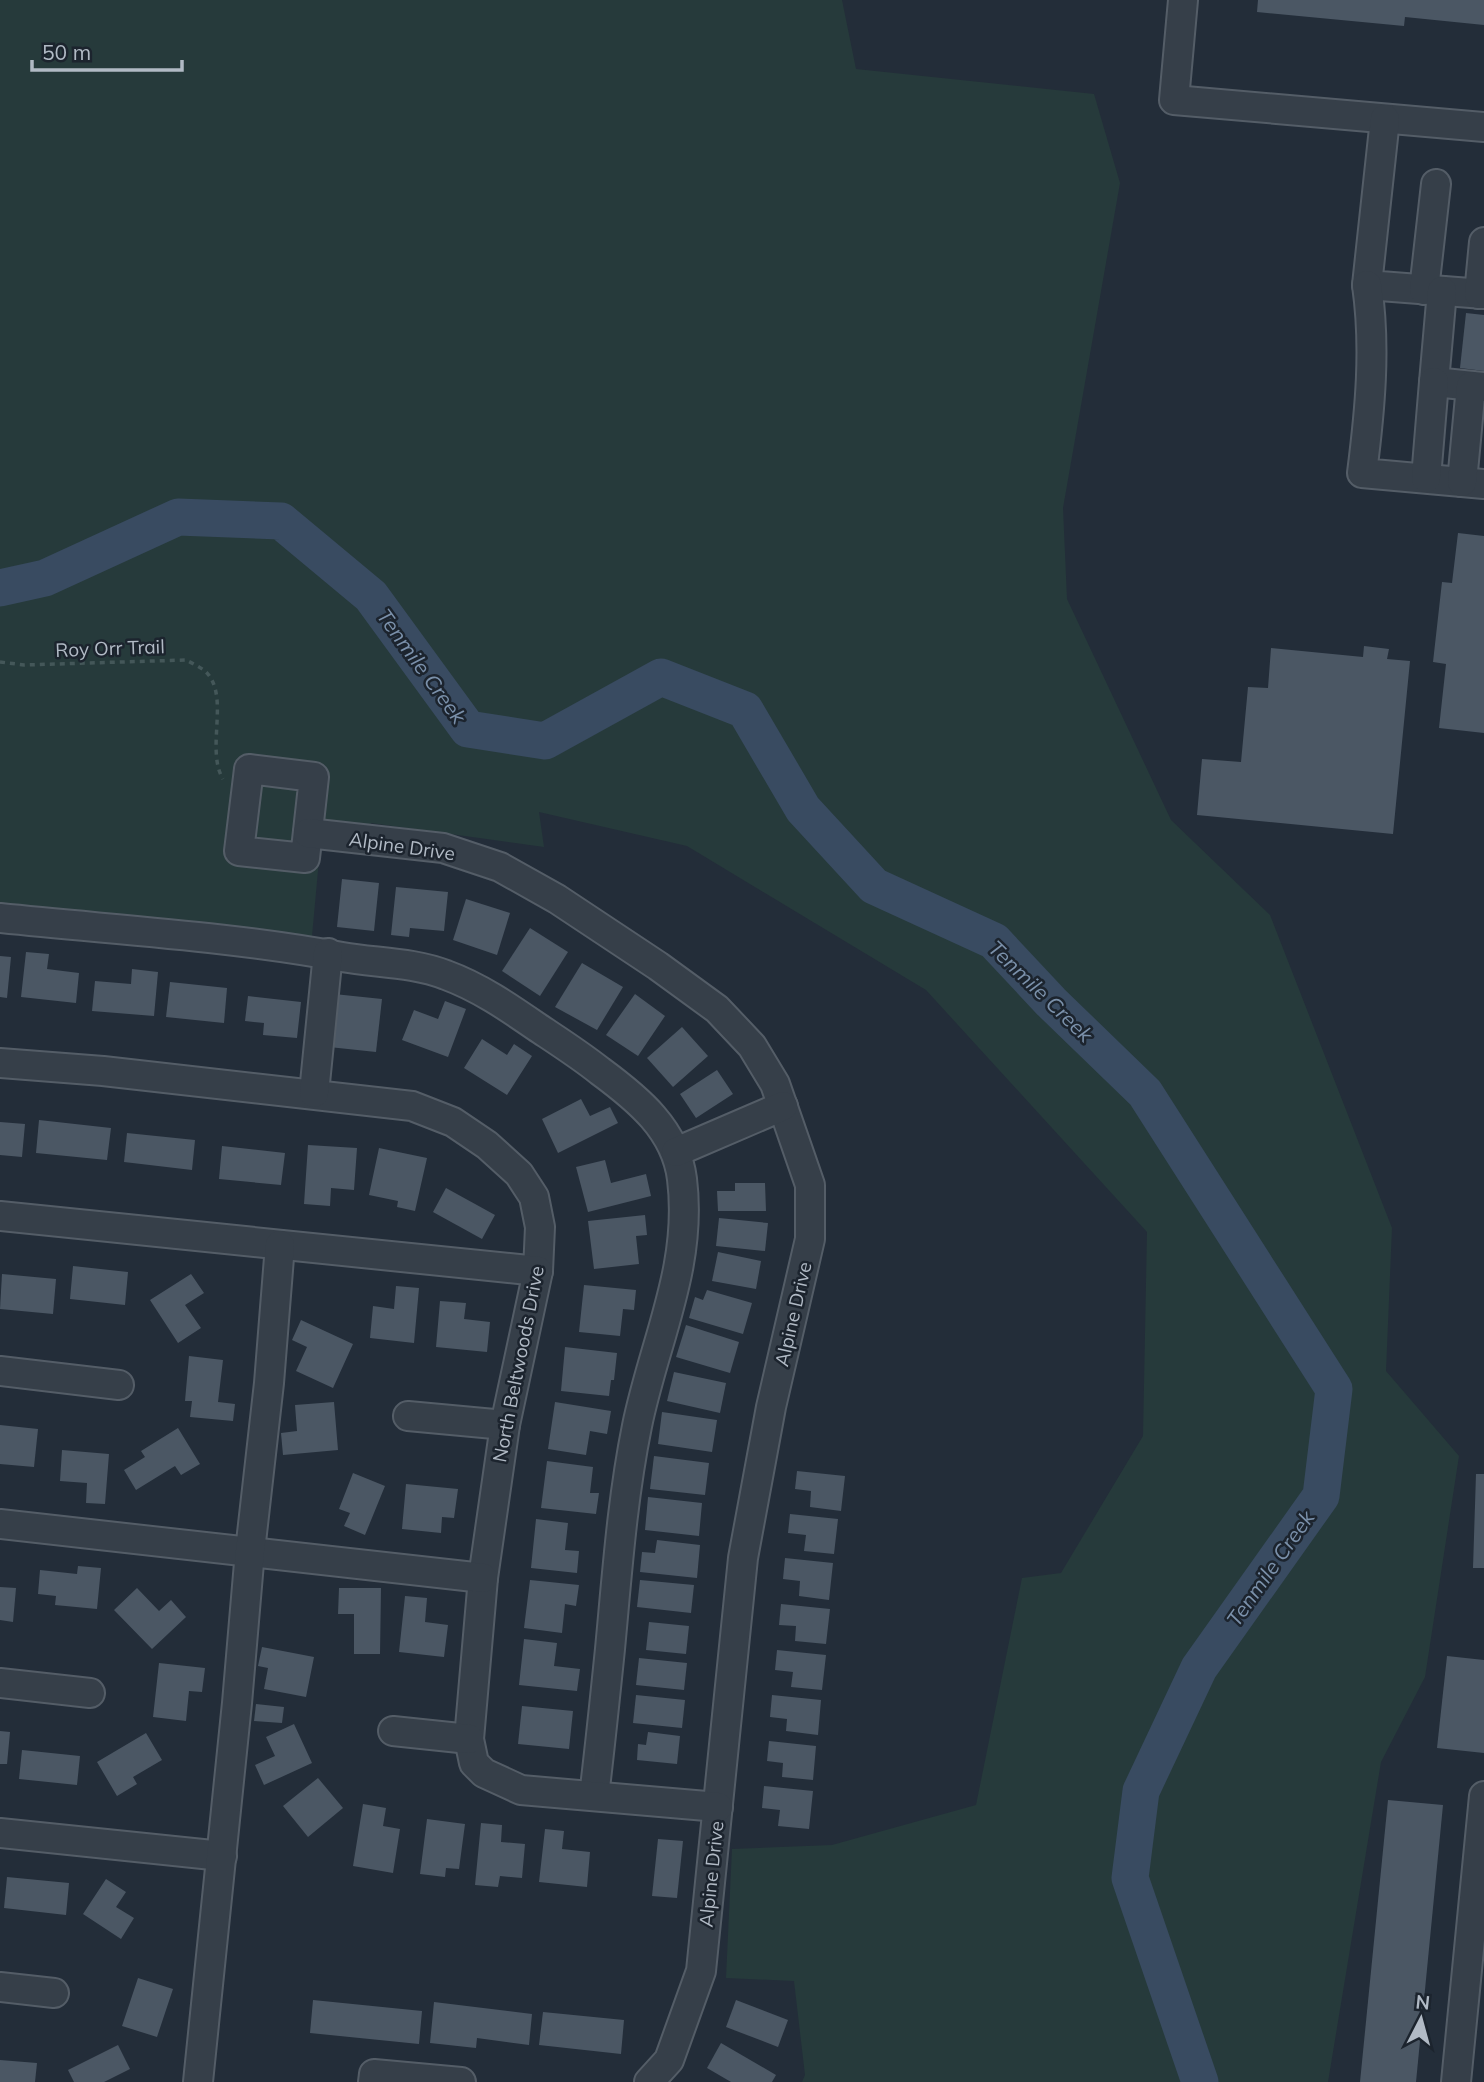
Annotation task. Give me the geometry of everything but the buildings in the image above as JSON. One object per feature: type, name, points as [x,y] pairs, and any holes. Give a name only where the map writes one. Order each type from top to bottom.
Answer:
[{"type":"street","points":[[1183,0],[1174,100],[1484,127]]},
{"type":"street","points":[[1385,119],[1367,285],[1373,326],[1368,424],[1362,473],[1473,483],[1478,386],[1434,382]]},
{"type":"street","points":[[1426,478],[1434,382],[1436,184]]},
{"type":"street","points":[[1367,285],[1481,294],[1484,242]]},
{"type":"street","points":[[249,769],[314,777],[308,833],[305,858],[239,851],[249,769]]},
{"type":"street","name":"Alpine Drive","points":[[308,833],[443,848],[500,867],[557,899],[658,966],[717,1009],[752,1046],[775,1084],[810,1185],[810,1238],[771,1408],[743,1558],[701,1971],[669,2060],[649,2082]]},
{"type":"street","points":[[0,918],[328,953],[441,973],[471,985],[590,1063],[636,1098],[661,1126],[676,1152],[682,1177],[685,1217],[682,1250],[676,1289],[654,1357],[637,1426],[625,1495],[594,1796]]},
{"type":"street","points":[[314,1093],[328,953]]},
{"type":"street","name":"North Beltwoods Drive","points":[[0,1063],[314,1093],[412,1106],[453,1122],[487,1145],[519,1174],[534,1197],[540,1227],[538,1271],[505,1425],[483,1578],[469,1739],[474,1763],[484,1773],[521,1790],[718,1807]]},
{"type":"street","points":[[676,1152],[783,1106]]},
{"type":"street","points":[[0,1216],[538,1271]]},
{"type":"street","points":[[198,2082],[269,1382],[280,1245]]},
{"type":"street","points":[[0,1371],[119,1385]]},
{"type":"street","points":[[408,1416],[505,1425]]},
{"type":"street","points":[[0,1524],[483,1578]]},
{"type":"street","points":[[0,1683],[90,1693]]},
{"type":"street","points":[[393,1731],[469,1739]]},
{"type":"street","points":[[1457,2082],[1484,1796]]},
{"type":"street","points":[[0,1833],[222,1856]]},
{"type":"street","points":[[0,1987],[54,1993]]},
{"type":"street","points":[[373,2082],[374,2074],[461,2082]]},
{"type":"path","name":"Roy Orr Trail","points":[[0,662],[24,665],[186,660],[206,672],[217,692],[218,770],[223,780],[246,791]]},
{"type":"green space","points":[[0,0],[842,0],[856,69],[1094,94],[1120,183],[1063,508],[1067,599],[1171,820],[1270,915],[1392,1228],[1386,1371],[1459,1456],[1425,1677],[1381,1762],[1328,2082],[802,2082],[805,2075],[794,1981],[726,1978],[732,1849],[832,1845],[976,1805],[1022,1578],[1061,1573],[1143,1436],[1147,1232],[926,990],[687,846],[539,812],[544,847],[371,823],[368,853],[320,849],[312,936],[0,908]]},
{"type":"waterway","name":"Tenmile Creek","points":[[0,588],[45,578],[178,517],[281,521],[371,596],[468,729],[545,741],[661,677],[745,710],[803,809],[874,886],[994,941],[1051,1002],[1145,1093],[1334,1389],[1321,1496],[1199,1668],[1141,1791],[1130,1878],[1200,2082]]}]
